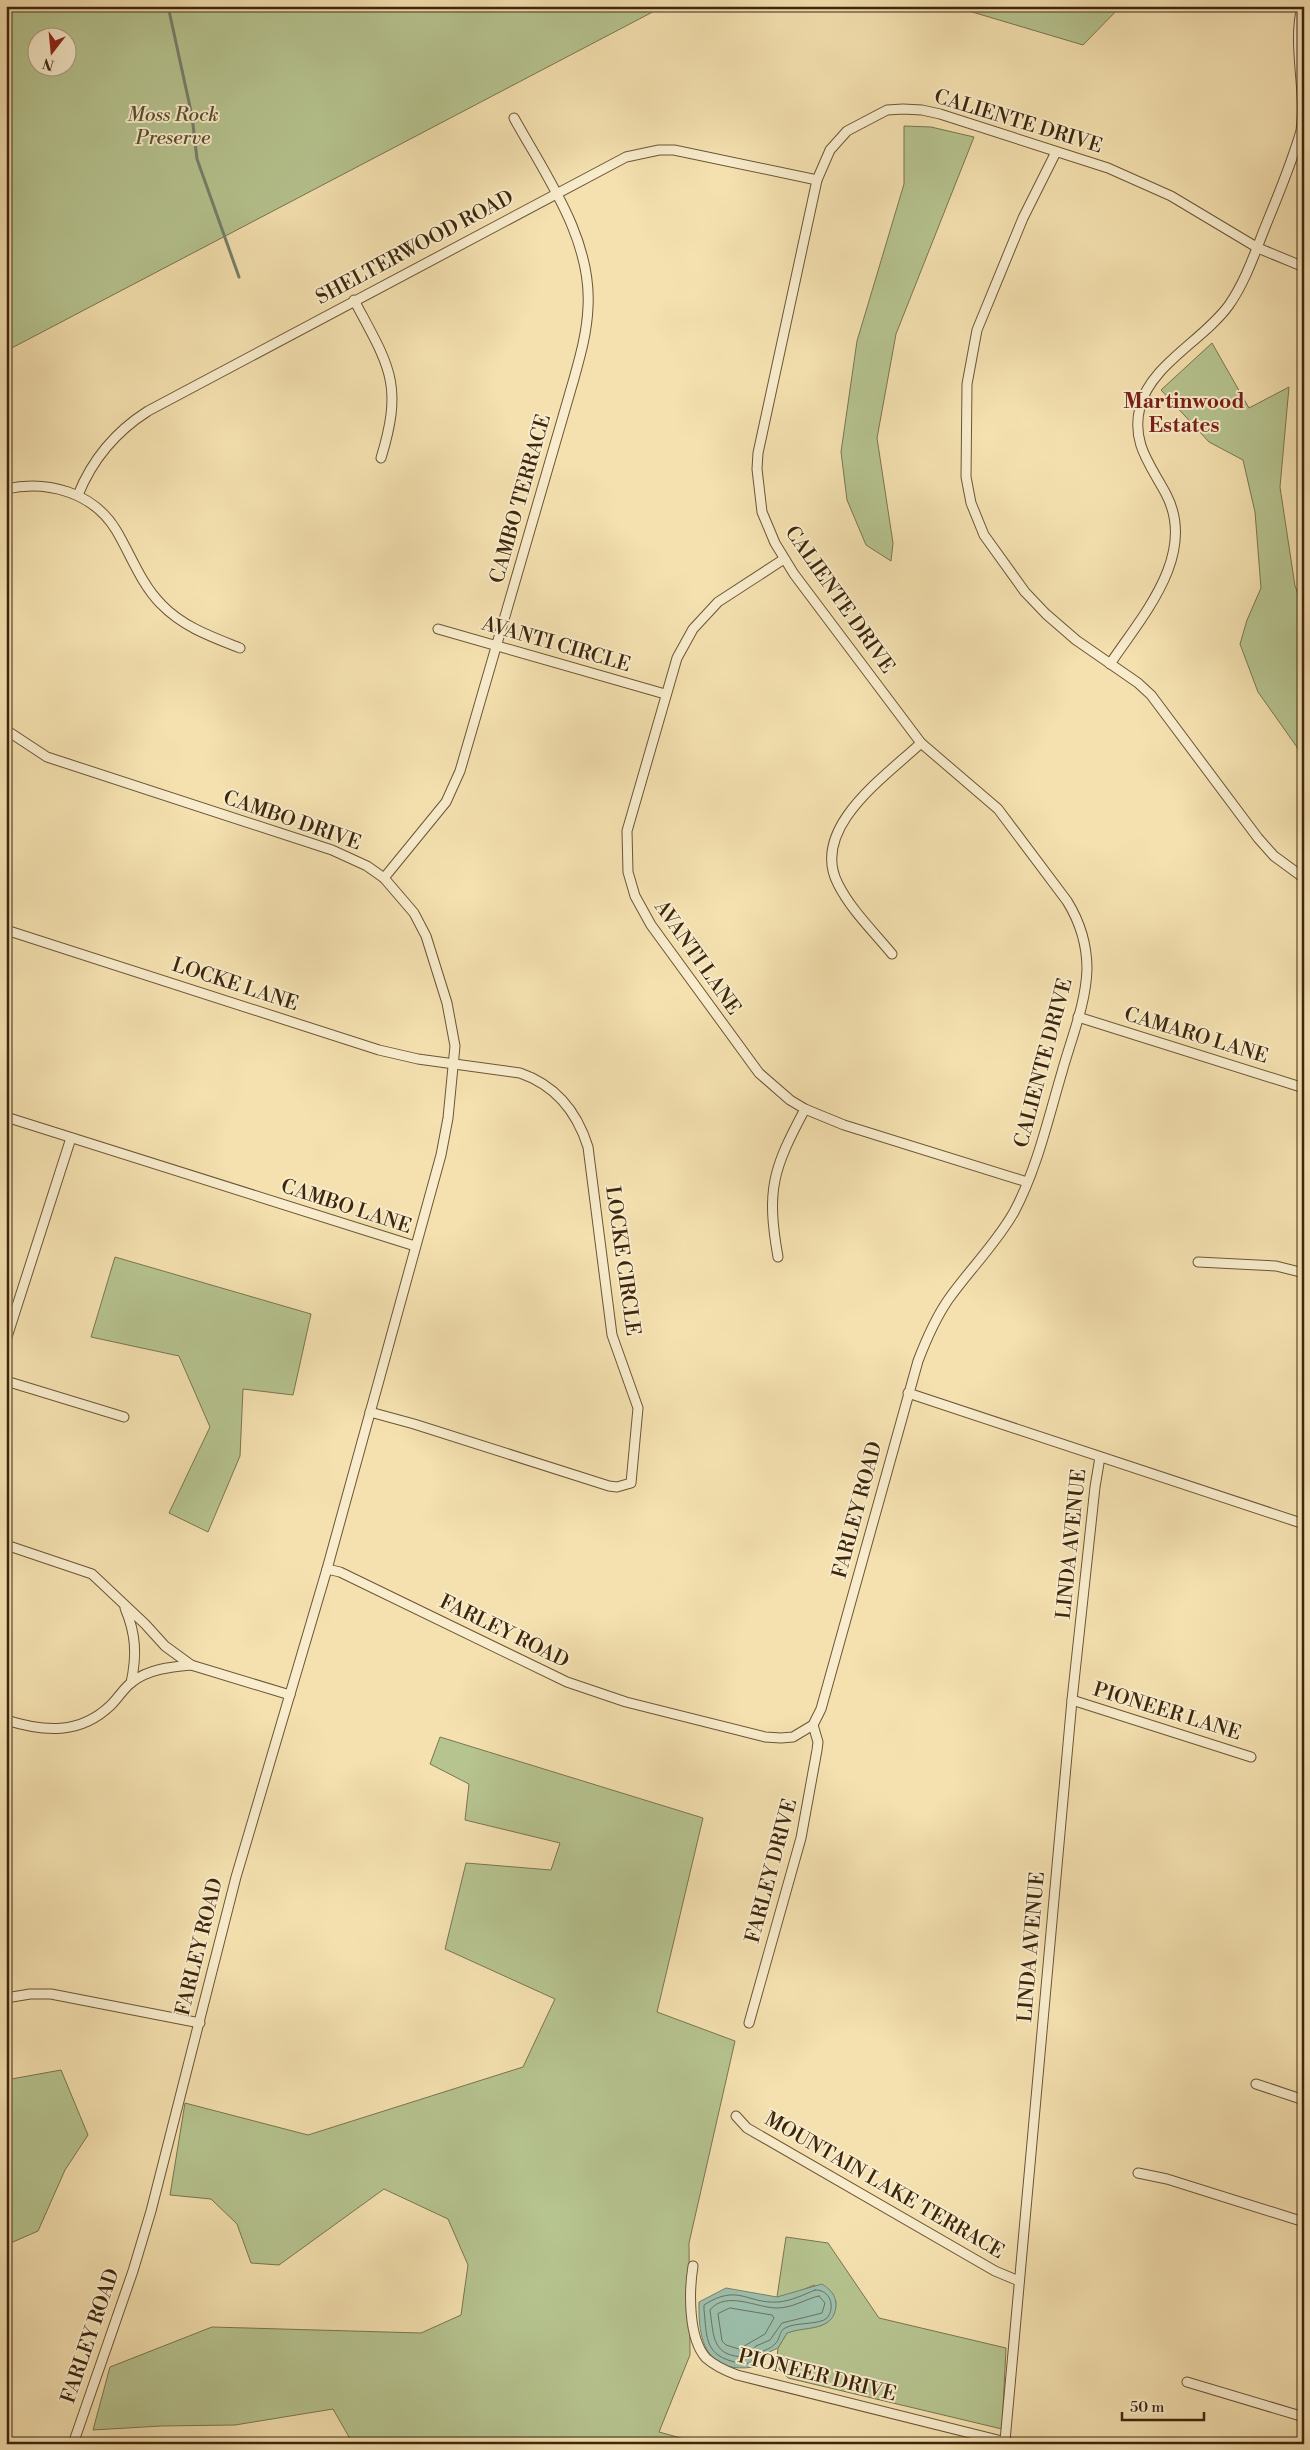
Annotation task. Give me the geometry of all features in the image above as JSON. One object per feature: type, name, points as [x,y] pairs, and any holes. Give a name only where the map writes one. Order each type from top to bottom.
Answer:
[{"type":"street","points":[[1110,664],[1159,589],[1174,551],[1176,535],[1171,506],[1147,464],[1138,441],[1137,425],[1144,394],[1160,372],[1209,328],[1227,307],[1246,276],[1258,248],[1301,131],[1304,113],[1298,31],[1302,6]]},
{"type":"street","name":"CALIENTE DRIVE","points":[[908,1393],[918,1361],[936,1319],[949,1299],[1006,1226],[1027,1182],[1078,1017],[1087,969],[1083,936],[1076,915],[998,809],[921,743],[784,559],[762,512],[757,469],[763,427],[817,180],[830,150],[842,136],[860,122],[887,110],[922,110],[1056,152],[1137,180],[1171,196],[1258,248],[1304,268]]},
{"type":"street","name":"CAMBO TERRACE","points":[[384,878],[437,814],[453,789],[460,771],[581,354],[587,324],[588,287],[578,241],[555,193],[514,118]]},
{"type":"street","name":"SHELTERWOOD ROAD","points":[[78,495],[83,482],[105,448],[137,418],[354,300],[626,157],[659,150],[690,152],[817,180]]},
{"type":"street","points":[[1056,152],[1022,218],[977,330],[967,384],[966,477],[971,503],[984,535],[1025,592],[1046,614],[1076,640],[1138,683],[1151,695],[1258,838],[1274,856],[1304,878]]},
{"type":"street","points":[[354,300],[383,354],[391,377],[393,392],[391,421],[381,458]]},
{"type":"street","points":[[6,489],[22,485],[41,486],[78,495],[98,510],[115,528],[146,585],[165,608],[189,626],[240,648]]},
{"type":"street","name":"AVANTI LANE","points":[[784,559],[737,588],[704,615],[685,642],[665,694],[627,832],[626,857],[633,890],[651,926],[759,1073],[790,1100],[805,1109],[844,1125],[1027,1182]]},
{"type":"street","name":"AVANTI CIRCLE","points":[[438,629],[665,694]]},
{"type":"street","name":"CAMBO DRIVE","points":[[6,730],[47,757],[332,850],[367,866],[384,878],[414,913],[429,945],[453,1025],[455,1063],[442,1148],[415,1246]]},
{"type":"street","points":[[892,954],[838,885],[832,866],[833,854],[838,829],[848,812],[921,743]]},
{"type":"street","name":"LOCKE LANE","points":[[6,930],[379,1050],[455,1063]]},
{"type":"street","name":"CAMARO LANE","points":[[1078,1017],[1304,1088]]},
{"type":"street","name":"LOCKE CIRCLE","points":[[370,1412],[414,1424],[608,1486],[624,1486],[631,1483],[638,1408],[612,1335],[591,1165],[583,1131],[565,1104],[549,1088],[533,1078],[498,1068],[455,1063]]},
{"type":"street","points":[[778,1257],[771,1214],[774,1182],[781,1156],[805,1109]]},
{"type":"street","name":"CAMBO LANE","points":[[6,1116],[415,1246],[327,1569]]},
{"type":"street","points":[[6,1340],[71,1138]]},
{"type":"street","points":[[1198,1262],[1270,1265],[1304,1273]]},
{"type":"street","points":[[6,1381],[124,1418]]},
{"type":"street","points":[[908,1393],[1304,1524]]},
{"type":"street","name":"FARLEY ROAD","points":[[73,2444],[143,2238],[236,1878],[327,1569],[340,1572],[567,1682],[626,1702],[765,1737],[793,1737],[814,1725],[821,1709],[908,1393]]},
{"type":"street","name":"LINDA AVENUE","points":[[1009,2442],[1019,2281],[1072,1700],[1095,1487],[1100,1457]]},
{"type":"street","points":[[6,1545],[92,1574],[124,1603],[165,1646],[191,1666],[290,1695]]},
{"type":"street","points":[[124,1603],[134,1629],[134,1671],[131,1683]]},
{"type":"street","points":[[6,1720],[38,1728],[70,1728],[100,1714],[131,1683],[160,1669],[191,1666]]},
{"type":"street","name":"PIONEER LANE","points":[[1072,1700],[1251,1757]]},
{"type":"street","name":"FARLEY DRIVE","points":[[749,2023],[806,1817],[818,1742],[814,1725]]},
{"type":"street","points":[[6,1998],[30,1994],[51,1994],[200,2023]]},
{"type":"street","points":[[1256,2084],[1304,2100]]},
{"type":"street","name":"MOUNTAIN LAKE TERRACE","points":[[736,2116],[747,2128],[995,2271],[1019,2281]]},
{"type":"street","points":[[1138,2173],[1167,2179],[1304,2222]]},
{"type":"street","name":"PIONEER DRIVE","points":[[693,2266],[689,2292],[697,2340],[707,2358],[720,2368],[737,2375],[1009,2442]]},
{"type":"street","points":[[1187,2382],[1304,2417]]},
{"type":"green space","name":"Moss Rock Preserve","points":[[6,6],[664,6],[6,351]]},
{"type":"green space","points":[[952,6],[1121,6],[1083,45]]},
{"type":"green space","points":[[904,126],[931,127],[974,137],[896,334],[877,438],[893,543],[891,561],[866,545],[847,500],[841,452],[857,341],[904,184]]},
{"type":"green space","points":[[1212,343],[1249,408],[1289,387],[1280,487],[1295,586],[1304,609],[1304,757],[1258,692],[1240,644],[1247,620],[1261,588],[1255,512],[1243,460],[1209,442],[1161,390]]},
{"type":"green space","points":[[115,1257],[311,1314],[293,1395],[243,1389],[240,1456],[208,1532],[169,1513],[210,1427],[179,1356],[91,1337]]},
{"type":"green space","points":[[440,1737],[703,1818],[657,2012],[735,2041],[689,2243],[690,2355],[659,2432],[703,2444],[353,2444],[333,2409],[235,2425],[161,2426],[93,2430],[110,2367],[212,2327],[421,2333],[461,2315],[468,2265],[448,2219],[384,2189],[279,2265],[251,2263],[237,2224],[211,2199],[170,2195],[185,2103],[308,2135],[523,2067],[555,1999],[445,1949],[466,1863],[551,1870],[560,1843],[465,1820],[469,1784],[430,1764]]},
{"type":"green space","points":[[61,2070],[88,2135],[65,2170],[38,2231],[6,2245],[6,2080]]},
{"type":"green space","points":[[786,2237],[828,2243],[879,2318],[1006,2348],[1002,2429],[788,2378],[776,2366],[778,2348],[787,2333],[826,2323],[831,2319],[836,2301],[814,2285],[793,2294],[777,2297]]},
{"type":"water","points":[[822,2284],[835,2299],[836,2306],[830,2320],[818,2327],[787,2333],[778,2348],[763,2355],[754,2367],[738,2368],[725,2365],[715,2360],[708,2352],[700,2330],[699,2302],[726,2288],[777,2297]]},
{"type":"waterway","points":[[168,6],[192,116],[197,159],[239,277]]},
{"type":"district","name":"Martinwood Estates","points":[[1184,414]]}]
